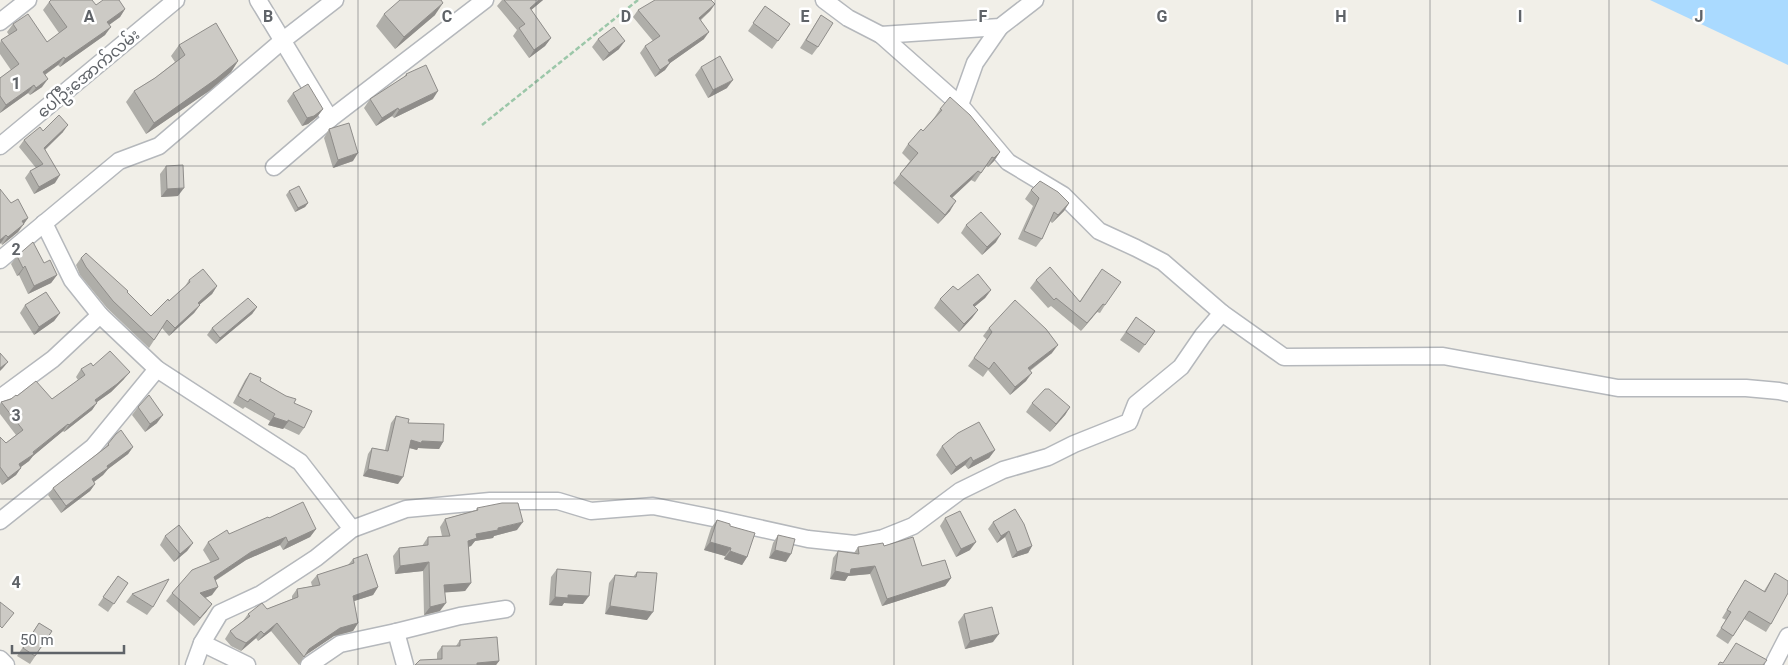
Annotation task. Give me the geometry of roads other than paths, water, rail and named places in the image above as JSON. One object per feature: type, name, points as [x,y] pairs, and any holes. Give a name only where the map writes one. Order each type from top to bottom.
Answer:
[{"type":"street","points":[[0,22],[28,0]]},
{"type":"street","name":"ပေါ်ဦးအောက်လမ်း","points":[[0,146],[176,0]]},
{"type":"street","points":[[258,0],[330,119]]},
{"type":"street","points":[[0,260],[119,161],[159,146],[282,40],[335,0]]},
{"type":"street","points":[[274,167],[330,119],[485,0]]},
{"type":"street","points":[[824,0],[848,18],[881,35],[960,105],[1008,162],[1063,195],[1100,231],[1163,262],[1222,313],[1284,357],[1443,356],[1618,388],[1746,388],[1779,391],[1788,394]]},
{"type":"street","points":[[960,105],[975,63],[1000,27],[1035,0]]},
{"type":"street","points":[[881,35],[1000,27]]},
{"type":"street","points":[[44,223],[72,280],[100,315],[157,369],[300,462],[352,528]]},
{"type":"street","points":[[194,665],[202,643],[220,612],[261,594],[316,558],[352,528],[406,509],[490,501],[558,501],[592,511],[653,506],[808,540],[855,544],[883,538],[913,526],[960,491],[1003,470],[1048,457],[1074,444],[1129,422],[1136,404],[1181,367],[1203,334],[1222,313]]},
{"type":"street","points":[[0,398],[53,359],[100,315]]},
{"type":"street","points":[[0,521],[93,448],[157,369]]},
{"type":"street","points":[[309,665],[340,644],[460,616],[506,609]]},
{"type":"street","points":[[396,632],[405,665]]},
{"type":"street","points":[[1773,665],[1788,636]]},
{"type":"street","points":[[202,643],[247,665]]},
{"type":"street","points":[[0,659],[6,665]]},
{"type":"water","points":[[1650,0],[1788,0],[1788,65]]}]
